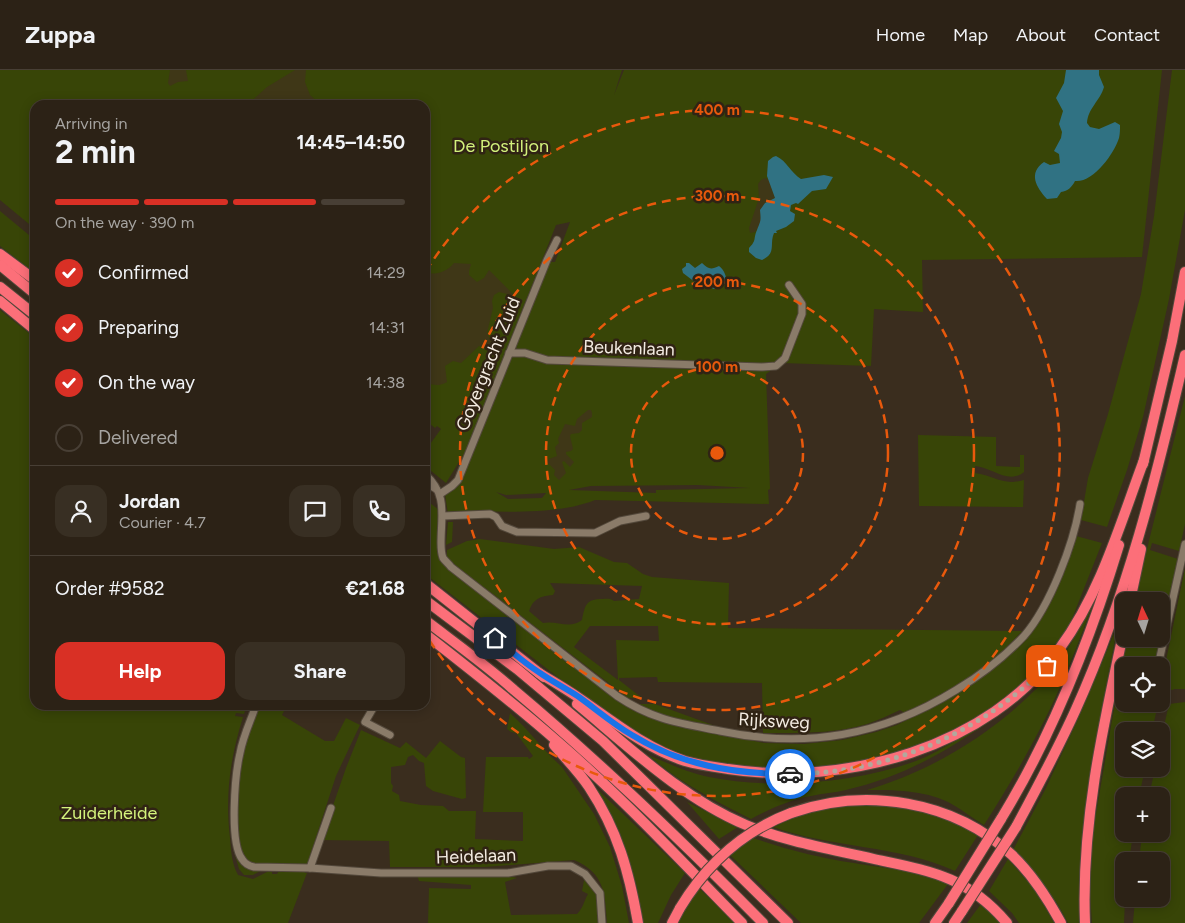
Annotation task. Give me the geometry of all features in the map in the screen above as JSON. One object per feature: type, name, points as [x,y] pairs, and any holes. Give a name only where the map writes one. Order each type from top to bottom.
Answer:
[{"type":"highway","points":[[0,254],[30,276]]},
{"type":"highway","points":[[0,265],[30,290]]},
{"type":"highway","points":[[935,923],[1001,819],[1036,757],[1080,659],[1111,573],[1144,460],[1172,341],[1185,272]]},
{"type":"highway","points":[[0,287],[30,311]]},
{"type":"highway","points":[[0,301],[30,326]]},
{"type":"highway","points":[[1132,592],[1150,502],[1185,355]]},
{"type":"highway","points":[[539,672],[653,748],[693,763],[744,772],[808,774],[862,766],[901,756],[938,742],[980,720],[1017,694],[1047,666],[1072,632],[1096,587],[1144,460]]},
{"type":"highway","points":[[954,923],[1016,827],[1051,762],[1092,672],[1116,608],[1150,502]]},
{"type":"highway","points":[[430,587],[701,803],[744,824],[779,838],[936,873],[951,879],[984,899],[1007,923]]},
{"type":"highway","points":[[430,604],[517,669],[603,741],[788,923]]},
{"type":"highway","points":[[430,624],[514,689],[597,762],[704,864],[762,923]]},
{"type":"highway","points":[[430,638],[535,722],[607,788],[742,923]]},
{"type":"highway","points":[[1085,923],[1088,830],[1101,741],[1120,648]]},
{"type":"highway","points":[[535,722],[588,786],[615,834],[626,863],[638,923]]},
{"type":"highway","points":[[672,923],[694,885],[728,849],[763,826],[790,813],[832,802],[877,800],[916,805],[958,819],[975,828],[1012,855],[1046,896],[1061,923]]},
{"type":"highway","points":[[855,854],[892,858],[950,875],[982,894],[1012,923]]},
{"type":"street","name":"Goyergracht Zuid","points":[[439,493],[452,486],[458,480],[547,260],[557,240]]},
{"type":"street","name":"Beukenlaan","points":[[509,353],[525,353],[547,360],[776,366],[785,358],[802,314],[802,304],[789,285]]},
{"type":"street","points":[[430,478],[439,493]]},
{"type":"street","points":[[430,486],[439,493]]},
{"type":"street","name":"Rijksweg","points":[[439,493],[443,518],[442,557],[451,567],[617,696],[637,709],[672,722],[740,736],[782,739],[812,739],[864,731],[938,702],[974,680],[1001,658],[1024,635],[1040,611],[1054,585],[1077,526],[1080,504]]},
{"type":"street","points":[[443,518],[490,514],[496,517],[502,526],[517,532],[594,533],[620,521],[646,516]]},
{"type":"street","points":[[1160,657],[1185,544]]},
{"type":"street","name":"Heidelaan","points":[[254,710],[240,751],[236,780],[235,833],[240,858],[246,865],[254,867],[310,868],[381,873],[508,873],[548,866],[571,866],[585,874],[600,893],[602,923]]},
{"type":"street","points":[[371,710],[365,722],[390,735]]},
{"type":"street","points":[[310,868],[331,808]]},
{"type":"green space","name":"De Postiljon","points":[[0,70],[622,70],[614,95],[624,70],[1162,70],[1142,257],[922,260],[923,312],[874,309],[871,366],[782,363],[766,374],[769,504],[595,500],[580,505],[545,511],[453,511],[448,514],[445,494],[461,480],[512,354],[522,350],[515,348],[549,262],[555,262],[570,222],[556,225],[467,449],[446,483],[430,470],[430,444],[441,429],[437,426],[435,428],[430,424],[430,100],[30,100],[30,225],[0,200]],"holes":[[[698,485],[750,488],[656,490],[656,493],[569,490],[591,486]],[[496,492],[506,495],[546,493],[542,498],[508,499]]]},
{"type":"green space","points":[[1172,70],[1185,70],[1185,210],[1169,299],[1143,417],[1107,527],[1081,520],[1088,478],[1108,414],[1141,294],[1154,216]]},
{"type":"green space","points":[[0,211],[30,236],[30,269],[0,246]]},
{"type":"green space","name":"Zuiderheide","points":[[0,310],[30,334],[30,710],[245,710],[244,714],[236,713],[235,716],[243,717],[232,762],[228,792],[234,867],[238,875],[253,879],[269,871],[272,874],[277,874],[279,871],[306,870],[305,873],[307,873],[288,923],[0,923]]},
{"type":"green space","points":[[1185,396],[1185,524],[1179,551],[1152,543],[1150,550],[1178,559],[1170,598],[1170,592],[1136,592]]},
{"type":"green space","points":[[918,435],[996,437],[996,466],[1020,467],[1020,455],[1024,455],[1024,472],[1018,476],[1006,476],[975,466],[975,473],[1010,482],[1024,480],[1023,507],[919,506]]},
{"type":"green space","points":[[430,503],[439,510],[438,554],[441,562],[632,710],[667,723],[764,743],[804,744],[842,740],[876,732],[897,725],[953,696],[972,684],[1010,653],[1059,581],[1076,536],[1102,543],[1064,639],[1053,655],[998,707],[943,737],[881,759],[780,772],[670,755],[586,699],[430,578]]},
{"type":"green space","points":[[448,522],[453,522],[452,542],[446,545]]},
{"type":"green space","points":[[480,539],[554,549],[579,547],[614,562],[627,563],[643,574],[652,577],[729,583],[728,628],[1022,631],[997,656],[968,678],[937,697],[905,713],[900,710],[867,724],[842,730],[763,733],[762,683],[658,682],[657,677],[619,678],[619,680],[642,698],[628,698],[451,562],[447,557],[447,550],[467,541]],"holes":[[[550,583],[642,586],[639,599],[614,601],[611,599],[597,599],[589,602],[585,607],[582,620],[568,625],[543,623],[529,611],[538,599],[553,595],[555,591]],[[590,626],[658,626],[659,641],[616,640],[618,680],[574,647]]]},
{"type":"green space","points":[[1185,568],[1185,689],[1170,690],[1170,657],[1167,657]]},
{"type":"green space","points":[[1093,605],[1041,728],[984,825],[952,804],[929,795],[867,790],[914,773],[937,762],[980,736],[1000,721],[1046,678],[1068,648]]},
{"type":"green space","points":[[1115,631],[1083,827],[1083,923],[1068,923],[1044,884],[1013,850],[1045,790],[1079,717]]},
{"type":"green space","points":[[1124,648],[1160,648],[1158,657],[1123,657]]},
{"type":"green space","points":[[1185,702],[1185,923],[1133,923],[1134,907],[1170,907],[1170,852],[1140,852],[1141,842],[1170,842],[1170,787],[1151,787],[1153,777],[1170,777],[1170,722],[1165,722],[1167,712],[1170,712],[1170,704]]},
{"type":"green space","points":[[1115,703],[1115,712],[1156,712],[1154,722],[1115,722],[1115,777],[1143,777],[1141,787],[1115,787],[1115,842],[1132,842],[1130,852],[1115,852],[1115,907],[1125,907],[1124,923],[1092,923],[1090,893],[1093,831]]},
{"type":"green space","points":[[637,704],[655,704],[732,732],[695,724]]},
{"type":"green space","points":[[256,710],[284,710],[282,715],[325,741],[334,741],[346,718],[360,725],[336,776],[307,865],[259,864],[247,861],[243,857],[240,846],[235,790],[249,726]]},
{"type":"green space","points":[[510,713],[562,767],[594,814],[610,847],[622,886],[629,923],[607,923],[604,894],[598,878],[584,865],[574,860],[485,867],[390,867],[389,841],[321,840],[361,730],[400,748],[406,742],[426,758],[440,741],[465,758],[466,798],[462,799],[433,791],[426,786],[424,763],[413,755],[408,757],[405,765],[391,767],[392,791],[399,795],[400,801],[421,805],[443,806],[449,811],[476,811],[475,839],[523,841],[523,812],[483,812],[486,757],[528,757],[529,759],[533,756],[516,733],[507,729]]},
{"type":"green space","points":[[995,714],[997,716],[961,740],[907,770],[842,791],[795,800],[772,808],[751,819],[685,782],[648,755],[693,773],[734,781],[787,783],[841,779],[892,769],[916,761],[947,746]]},
{"type":"green space","points":[[597,789],[685,873],[671,895],[658,923],[642,923],[637,887],[620,833]]},
{"type":"green space","points":[[687,802],[738,827],[719,839]]},
{"type":"green space","points":[[866,803],[919,809],[964,827],[978,835],[955,871],[911,856],[818,839],[773,827],[810,810]]},
{"type":"green space","points":[[753,838],[815,856],[902,870],[927,876],[948,884],[919,923],[801,923],[730,855]]},
{"type":"green space","points":[[235,855],[242,864],[262,870],[253,875],[244,875],[239,869]]},
{"type":"green space","points":[[1008,859],[1035,890],[1054,923],[1019,923],[1012,913],[989,891]]},
{"type":"green space","points":[[417,875],[504,875],[517,878],[505,882],[511,915],[577,914],[588,894],[582,891],[585,875],[598,896],[599,923],[428,923],[429,888],[471,889],[471,885],[419,881]]},
{"type":"green space","points":[[698,887],[703,892],[736,923],[676,923]]},
{"type":"green space","points":[[981,904],[1001,923],[967,923]]},
{"type":"sand","points":[[170,70],[186,70],[188,81],[178,82],[170,86],[168,83]]},
{"type":"sand","points":[[295,70],[306,70],[305,82],[310,95],[316,100],[253,100],[267,87]]},
{"type":"sand","points":[[765,178],[769,180],[775,198],[765,203],[761,224],[755,232],[750,233],[749,228],[759,198],[758,184]]},
{"type":"sand","points":[[454,263],[471,264],[469,275],[477,282],[484,278],[489,270],[515,296],[499,292],[494,295],[487,333],[493,344],[489,348],[479,346],[461,363],[453,361],[445,366],[447,382],[441,385],[434,385],[430,384],[430,274],[448,269]]},
{"type":"sand","points":[[588,410],[591,410],[592,417],[582,423],[582,430],[579,433],[571,434],[570,436],[573,449],[566,452],[566,454],[574,462],[570,467],[564,461],[562,462],[566,473],[559,480],[554,475],[555,470],[547,462],[549,459],[557,456],[555,447],[559,443],[558,439],[565,424],[575,426],[577,419]]},
{"type":"water","points":[[1066,70],[1099,70],[1104,87],[1090,113],[1087,123],[1090,127],[1099,129],[1115,122],[1120,125],[1120,135],[1113,152],[1096,172],[1082,180],[1075,181],[1070,188],[1061,192],[1057,198],[1047,199],[1037,185],[1035,175],[1039,166],[1044,162],[1050,165],[1060,163],[1059,154],[1054,151],[1061,138],[1062,132],[1059,124],[1063,111],[1056,98],[1064,83]]},
{"type":"water","points":[[776,156],[801,179],[824,175],[833,177],[826,189],[812,191],[798,204],[791,205],[790,211],[795,214],[794,221],[776,231],[777,233],[774,233],[770,255],[762,260],[749,252],[749,248],[754,241],[761,219],[760,210],[765,203],[775,198],[767,176],[768,161]]},
{"type":"water","points":[[686,263],[695,268],[702,263],[710,268],[719,266],[725,273],[726,283],[714,289],[707,286],[704,289],[683,273],[682,269],[686,266]]},
{"type":"way so far","points":[[790,774],[808,774],[862,766],[901,756],[938,742],[1000,708],[1047,666]]},
{"type":"route","points":[[495,638],[539,672],[578,697],[623,730],[653,748],[685,761],[710,766],[744,772],[790,774]]}]
